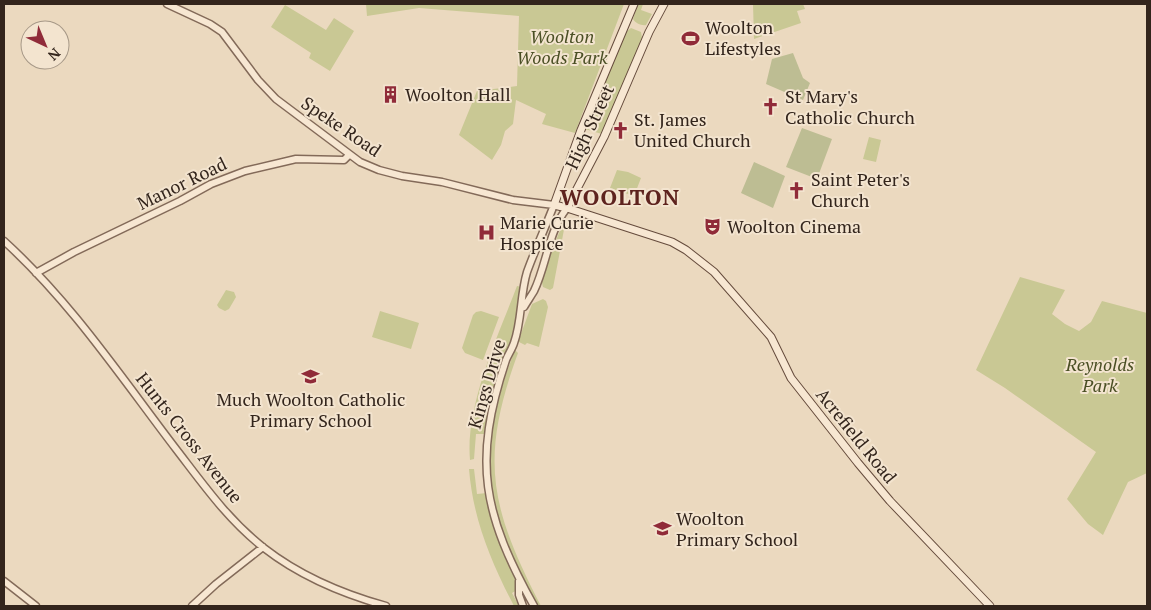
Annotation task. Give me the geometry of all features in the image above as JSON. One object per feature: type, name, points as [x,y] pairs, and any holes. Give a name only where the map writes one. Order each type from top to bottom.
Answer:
[{"type":"main road","name":"High Street","points":[[554,205],[581,130],[634,4]]},
{"type":"main road","name":"High Street","points":[[567,208],[604,137],[649,32],[664,4]]},
{"type":"main road","name":"Acrefield Road","points":[[554,205],[672,242],[686,250],[714,272],[771,337],[791,378],[858,463],[890,501],[990,606]]},
{"type":"street","name":"Speke Road","points":[[167,4],[210,24],[222,32],[258,80],[276,99],[360,162],[379,170],[402,176],[442,182],[501,198],[554,205]]},
{"type":"street","name":"Manor Road","points":[[36,273],[211,184],[245,171],[296,160],[344,160],[349,155]]},
{"type":"street","name":"Kings Drive","points":[[534,606],[519,580],[495,523],[490,503],[485,463],[486,439],[507,359],[514,343],[522,310],[527,272],[554,205]]},
{"type":"street","name":"Kings Drive","points":[[522,310],[534,290],[551,239],[560,218],[567,208]]},
{"type":"street","name":"Hunts Cross Avenue","points":[[4,242],[36,273],[82,324],[215,500],[263,547],[325,585],[386,606]]},
{"type":"street","points":[[192,606],[216,584],[263,547]]},
{"type":"street","name":"Kings Drive","points":[[519,580],[519,595],[523,606]]},
{"type":"street","points":[[4,581],[36,606]]},
{"type":"green space","name":"Woolton Woods Park","points":[[366,4],[624,4],[575,133],[542,124],[546,114],[516,100],[513,124],[505,131],[501,145],[492,160],[459,135],[477,91],[517,86],[519,16],[419,8],[367,16]]},
{"type":"green space","points":[[638,4],[643,4],[641,10],[652,14],[646,25],[639,24],[633,19]]},
{"type":"green space","points":[[753,4],[803,4],[805,9],[797,11],[801,23],[754,39]]},
{"type":"green space","points":[[285,5],[326,30],[334,18],[354,31],[330,71],[309,58],[311,53],[271,27]]},
{"type":"green space","points":[[631,28],[641,32],[642,38],[602,134],[585,129],[627,31]]},
{"type":"green space","points":[[793,53],[803,78],[810,83],[803,100],[766,84],[772,59]]},
{"type":"green space","points":[[802,128],[832,139],[817,179],[786,167]]},
{"type":"green space","points":[[869,137],[881,140],[876,162],[863,159]]},
{"type":"green space","points":[[754,162],[785,176],[773,208],[741,193]]},
{"type":"green space","points":[[617,170],[628,172],[641,178],[634,196],[610,188]]},
{"type":"green space","points":[[565,219],[553,288],[550,290],[543,287],[541,279],[553,248],[555,248],[558,242],[556,240]]},
{"type":"green space","name":"Reynolds Park","points":[[1020,277],[1065,290],[1052,314],[1065,324],[1079,331],[1091,322],[1102,301],[1147,313],[1147,473],[1128,482],[1103,535],[1088,524],[1067,499],[1096,452],[976,370]]},
{"type":"green space","points":[[517,286],[522,287],[513,335],[485,434],[476,434],[474,459],[470,460],[470,439],[478,394],[492,349]]},
{"type":"green space","points":[[226,290],[234,292],[236,297],[229,309],[225,311],[217,305]]},
{"type":"green space","points":[[543,299],[548,307],[539,347],[527,343],[525,345],[519,342],[519,339],[532,304]]},
{"type":"green space","points":[[380,311],[419,323],[411,349],[372,337]]},
{"type":"green space","points":[[481,311],[499,317],[483,360],[465,353],[462,348],[473,315]]},
{"type":"green space","points":[[515,350],[518,353],[498,424],[495,454],[496,483],[501,511],[510,540],[541,606],[537,606],[510,552],[493,495],[491,446],[494,422],[506,374]]},
{"type":"green space","points":[[469,469],[474,469],[477,494],[487,493],[496,531],[517,581],[517,590],[512,593],[519,606],[514,606],[484,540],[474,505]]},
{"type":"place","name":"Woolton Lifestyles","points":[[691,38]]},
{"type":"place","name":"Woolton Hall","points":[[391,95]]},
{"type":"place","name":"St Mary's Catholic Church","points":[[771,107]]},
{"type":"place","name":"St. James United Church","points":[[620,130]]},
{"type":"place","name":"Saint Peter's Church","points":[[797,190]]},
{"type":"place","name":"Woolton Cinema","points":[[713,227]]},
{"type":"place","name":"Marie Curie Hospice","points":[[486,233]]},
{"type":"place","name":"Much Woolton Catholic Primary School","points":[[311,377]]},
{"type":"place","name":"Woolton Primary School","points":[[662,529]]},
{"type":"district","name":"WOOLTON","points":[[620,197]]}]
